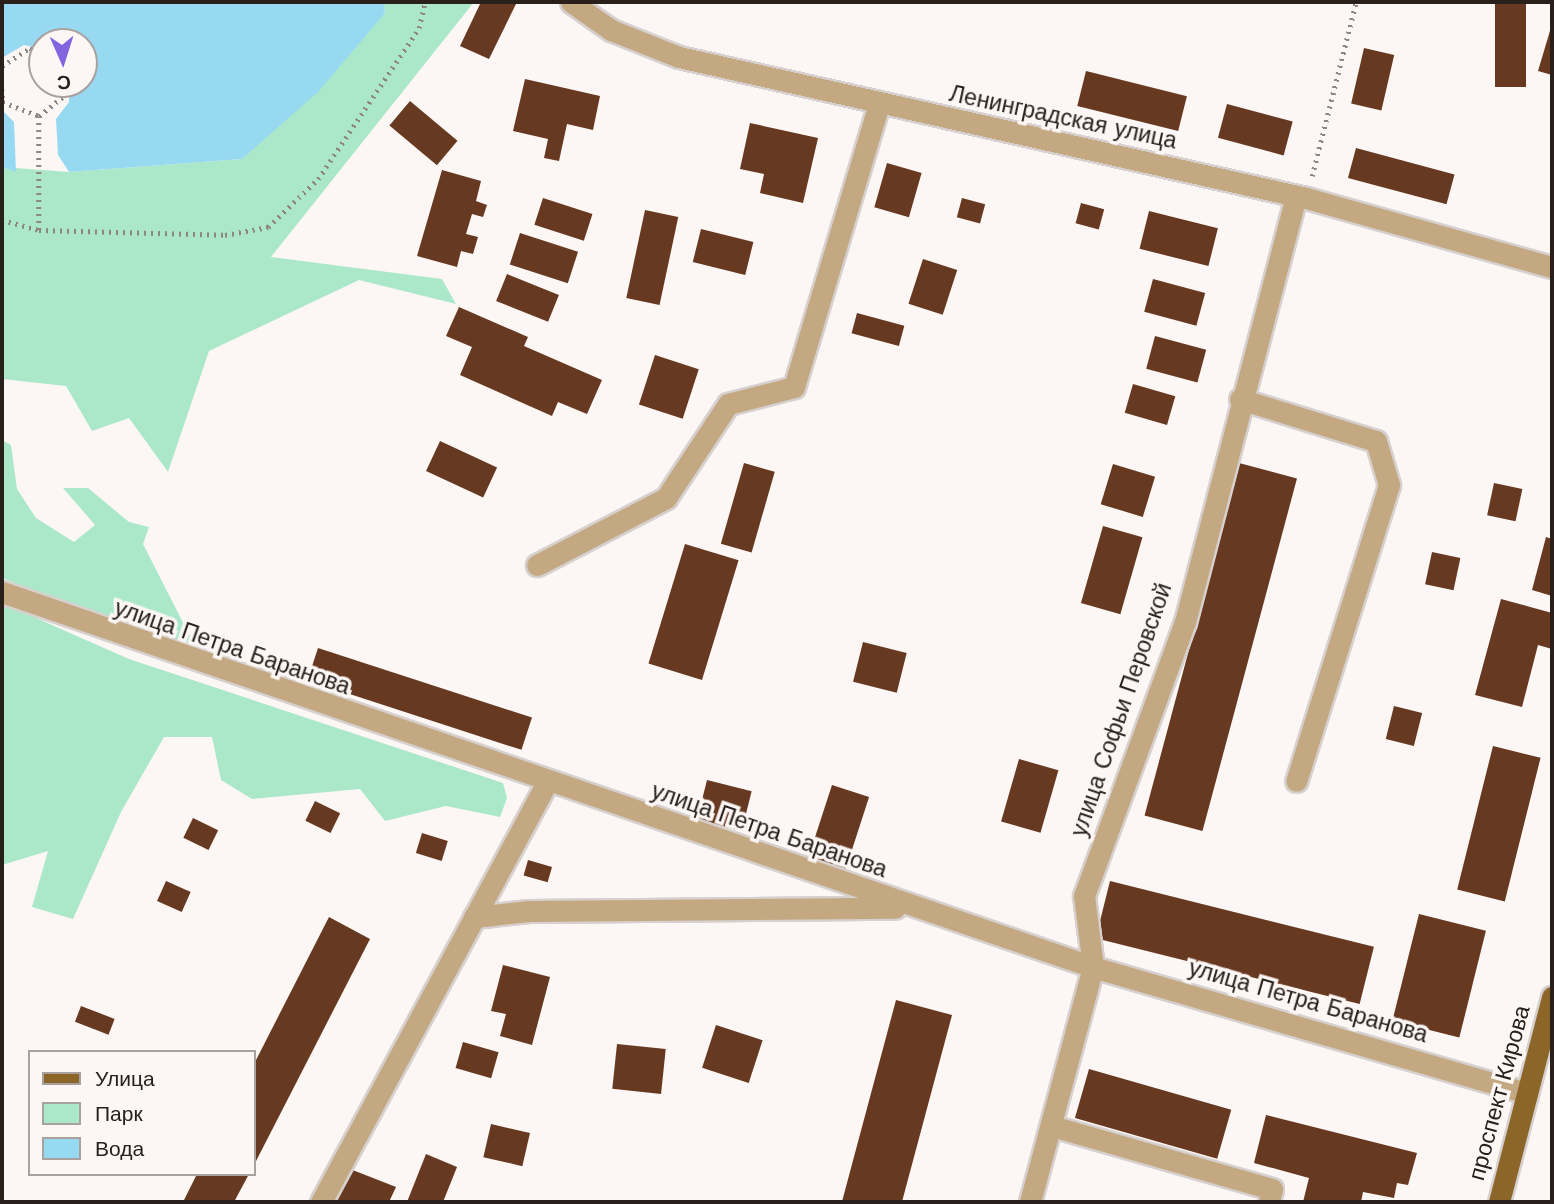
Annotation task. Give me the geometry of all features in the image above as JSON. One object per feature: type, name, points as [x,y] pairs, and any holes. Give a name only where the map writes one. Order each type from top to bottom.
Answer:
[{"type":"main road","name":"проспект Кирова","points":[[1499,1202],[1527,1093],[1546,1047],[1552,997]]},
{"type":"street","name":"Ленинградская улица","points":[[571,2],[611,30],[678,57],[1301,197],[1552,267]]},
{"type":"street","points":[[537,565],[666,498],[728,404],[794,387],[879,104]]},
{"type":"street","name":"улица Софьи Перовской","points":[[1030,1202],[1093,967],[1084,896],[1185,622],[1240,399],[1301,197]]},
{"type":"street","points":[[1240,399],[1376,441],[1389,485],[1296,781]]},
{"type":"street","name":"улица Петра Баранова","points":[[2,592],[912,908],[1093,967],[1527,1093]]},
{"type":"street","points":[[321,1202],[547,783]]},
{"type":"street","points":[[474,918],[529,911],[912,908]]},
{"type":"street","points":[[1052,1126],[1272,1189],[1269,1202]]},
{"type":"path","points":[[2,220],[39,230],[225,235],[268,228],[318,179],[419,28],[425,2]]},
{"type":"path","points":[[1301,197],[1356,2]]},
{"type":"path","points":[[2,66],[28,49]]},
{"type":"path","points":[[2,89],[3,102],[39,116]]},
{"type":"path","points":[[39,116],[62,98]]},
{"type":"path","points":[[39,116],[39,230]]},
{"type":"green space","points":[[384,2],[474,2],[271,257],[442,279],[456,304],[359,280],[209,351],[168,472],[129,418],[92,431],[66,386],[2,379],[2,167],[69,172],[242,159],[385,13]]},
{"type":"green space","points":[[2,440],[11,445],[17,489],[36,518],[74,542],[95,525],[63,488],[88,488],[129,522],[149,527],[143,544],[199,654],[2,578]]},
{"type":"green space","points":[[2,603],[129,659],[503,783],[507,798],[500,817],[446,806],[385,821],[360,789],[252,799],[221,780],[212,737],[164,737],[121,812],[73,919],[32,907],[48,851],[2,865]]},
{"type":"water","points":[[2,2],[384,2],[385,13],[318,92],[242,159],[69,172],[58,155],[56,119],[69,102],[69,98],[98,98],[98,28],[28,28],[28,46],[24,45],[2,58]]},
{"type":"water","points":[[2,110],[14,122],[16,172],[2,167]]},
{"type":"building","points":[[481,2],[516,4],[489,59],[460,46]]},
{"type":"building","points":[[1495,2],[1526,2],[1526,87],[1495,87]]},
{"type":"building","points":[[1552,24],[1552,75],[1538,71]]},
{"type":"building","points":[[1364,48],[1394,55],[1381,111],[1351,104]]},
{"type":"building","points":[[1086,71],[1187,96],[1178,131],[1077,106]]},
{"type":"building","points":[[525,79],[600,96],[593,130],[567,124],[559,161],[544,158],[548,139],[513,131]]},
{"type":"building","points":[[410,101],[457,141],[437,165],[389,126]]},
{"type":"building","points":[[1227,104],[1293,122],[1284,155],[1218,138]]},
{"type":"building","points":[[750,123],[818,138],[803,203],[760,193],[764,174],[740,169]]},
{"type":"building","points":[[1356,148],[1455,174],[1447,204],[1348,178]]},
{"type":"building","points":[[887,163],[922,173],[909,217],[874,207]]},
{"type":"building","points":[[442,170],[481,181],[476,201],[487,205],[483,217],[472,214],[466,234],[478,237],[473,254],[461,251],[457,267],[417,256]]},
{"type":"building","points":[[543,198],[592,214],[584,241],[534,225]]},
{"type":"building","points":[[962,198],[985,204],[980,224],[957,217]]},
{"type":"building","points":[[1081,203],[1104,209],[1099,229],[1076,223]]},
{"type":"building","points":[[645,210],[678,217],[660,305],[626,298]]},
{"type":"building","points":[[1149,211],[1218,228],[1208,266],[1140,249]]},
{"type":"building","points":[[701,229],[753,242],[745,275],[693,262]]},
{"type":"building","points":[[520,233],[578,252],[568,283],[510,264]]},
{"type":"building","points":[[923,259],[957,270],[943,315],[908,304]]},
{"type":"building","points":[[507,274],[559,295],[548,322],[496,301]]},
{"type":"building","points":[[1153,279],[1205,293],[1196,326],[1144,312]]},
{"type":"building","points":[[459,307],[528,337],[524,346],[602,380],[587,414],[558,402],[552,416],[460,375],[472,347],[446,336]]},
{"type":"building","points":[[857,313],[904,326],[899,346],[852,333]]},
{"type":"building","points":[[1155,336],[1206,350],[1197,383],[1146,369]]},
{"type":"building","points":[[655,355],[699,369],[683,419],[639,404]]},
{"type":"building","points":[[1133,384],[1175,396],[1167,425],[1125,413]]},
{"type":"building","points":[[440,441],[497,468],[483,498],[426,471]]},
{"type":"building","points":[[744,463],[775,472],[752,553],[721,544]]},
{"type":"building","points":[[1239,463],[1297,479],[1202,831],[1145,816]]},
{"type":"building","points":[[1113,464],[1155,477],[1143,517],[1101,504]]},
{"type":"building","points":[[1494,483],[1522,489],[1516,521],[1487,515]]},
{"type":"building","points":[[1103,526],[1142,537],[1120,614],[1081,603]]},
{"type":"building","points":[[1546,537],[1552,539],[1552,596],[1532,590]]},
{"type":"building","points":[[685,544],[739,560],[702,680],[648,664]]},
{"type":"building","points":[[1432,552],[1460,558],[1454,590],[1425,584]]},
{"type":"building","points":[[1501,599],[1552,613],[1552,649],[1538,645],[1522,707],[1475,695]]},
{"type":"building","points":[[863,642],[907,653],[897,693],[853,682]]},
{"type":"building","points":[[318,648],[532,718],[521,750],[307,680]]},
{"type":"building","points":[[1394,706],[1422,713],[1414,746],[1386,739]]},
{"type":"building","points":[[1493,746],[1541,758],[1505,901],[1457,890]]},
{"type":"building","points":[[1019,759],[1058,770],[1040,833],[1001,821]]},
{"type":"building","points":[[707,780],[752,791],[742,831],[697,820]]},
{"type":"building","points":[[832,785],[869,797],[844,873],[807,861]]},
{"type":"building","points":[[315,801],[340,813],[331,833],[305,821]]},
{"type":"building","points":[[193,818],[218,830],[209,850],[183,838]]},
{"type":"building","points":[[422,833],[448,841],[442,861],[416,853]]},
{"type":"building","points":[[528,860],[552,867],[548,882],[524,875]]},
{"type":"building","points":[[166,881],[191,892],[182,912],[157,901]]},
{"type":"building","points":[[1110,881],[1374,947],[1360,1004],[1096,938]]},
{"type":"building","points":[[1419,914],[1486,931],[1459,1037],[1392,1021]]},
{"type":"building","points":[[329,917],[370,939],[256,1161],[256,1060]]},
{"type":"building","points":[[503,965],[550,977],[532,1045],[500,1036],[506,1014],[491,1011]]},
{"type":"building","points":[[896,1000],[952,1015],[902,1202],[842,1202]]},
{"type":"building","points":[[81,1006],[115,1019],[109,1035],[75,1022]]},
{"type":"building","points":[[716,1025],[763,1040],[749,1083],[702,1068]]},
{"type":"building","points":[[463,1042],[499,1052],[491,1078],[456,1068]]},
{"type":"building","points":[[617,1044],[666,1049],[661,1094],[612,1089]]},
{"type":"building","points":[[1089,1069],[1231,1110],[1217,1159],[1075,1118]]},
{"type":"building","points":[[1266,1115],[1417,1153],[1408,1185],[1397,1183],[1394,1198],[1363,1192],[1361,1202],[1303,1202],[1309,1178],[1254,1163]]},
{"type":"building","points":[[491,1124],[530,1133],[522,1166],[483,1157]]},
{"type":"building","points":[[426,1154],[457,1167],[443,1202],[407,1202]]},
{"type":"building","points":[[345,1167],[396,1187],[389,1202],[331,1202]]},
{"type":"building","points":[[196,1176],[248,1176],[234,1202],[183,1202]]}]
